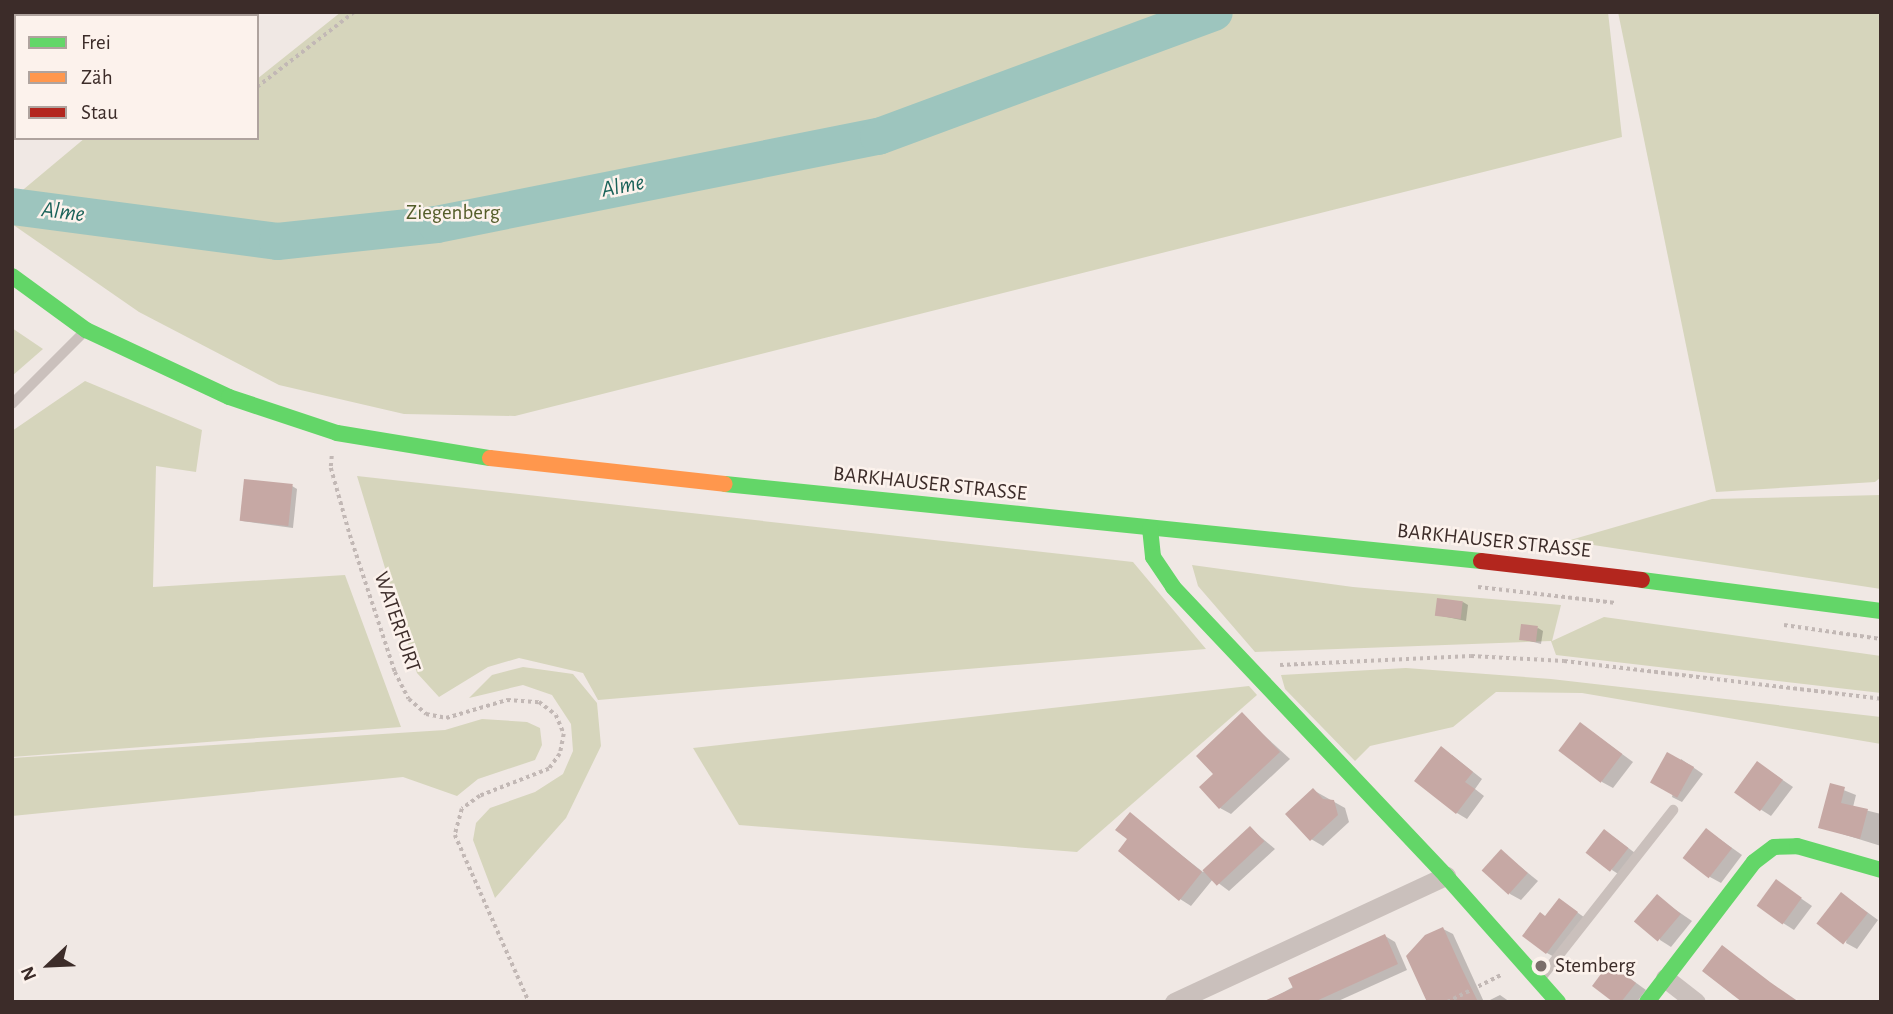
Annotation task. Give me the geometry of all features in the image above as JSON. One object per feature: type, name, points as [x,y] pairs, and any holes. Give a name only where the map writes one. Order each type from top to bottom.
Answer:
[{"type":"main road","name":"BARKHAUSER STRASSE","points":[[12,276],[86,330],[229,397],[337,433],[374,440],[573,469],[1703,584],[1881,611]]},
{"type":"main road","points":[[1150,528],[1153,557],[1173,587],[1446,876],[1558,1002]]},
{"type":"main road","points":[[1647,1002],[1754,862],[1774,846],[1797,846],[1881,870]]},
{"type":"street","points":[[1174,1002],[1446,876]]},
{"type":"street","points":[[1665,978],[1696,1002]]},
{"type":"lane","points":[[12,404],[86,330]]},
{"type":"lane","points":[[1538,981],[1673,810]]},
{"type":"path","points":[[259,85],[354,12]]},
{"type":"path","name":"WATERFURT","points":[[333,453],[331,468],[350,535],[395,671],[409,699],[426,713],[446,718],[507,700],[539,702],[556,715],[564,734],[561,754],[549,769],[480,796],[462,809],[454,835],[529,1002]]},
{"type":"path","points":[[1464,585],[1624,604]]},
{"type":"path","points":[[1774,624],[1881,639]]},
{"type":"path","points":[[1249,669],[1471,656],[1564,661],[1881,699]]},
{"type":"path","points":[[1447,1002],[1523,965]]},
{"type":"green space","points":[[12,12],[38,14],[14,14],[12,107]]},
{"type":"green space","name":"Ziegenberg","points":[[341,12],[1608,12],[1622,137],[515,416],[404,414],[279,385],[139,312],[12,224],[12,199],[83,140],[259,140],[259,77]]},
{"type":"green space","points":[[1618,12],[1881,12],[1881,477],[1875,482],[1716,492]]},
{"type":"green space","points":[[12,328],[43,349],[12,376]]},
{"type":"green space","points":[[85,381],[202,430],[196,472],[156,466],[153,587],[345,575],[401,727],[12,757],[12,431]]},
{"type":"green space","points":[[357,476],[1133,562],[1206,649],[598,700],[583,673],[519,658],[488,667],[439,697],[417,673]]},
{"type":"green space","points":[[1881,495],[1881,589],[1567,541],[1712,499]]},
{"type":"green space","points":[[1192,565],[1353,587],[1561,605],[1552,641],[1604,617],[1881,656],[1881,693],[1556,655],[1551,641],[1255,652],[1198,586]]},
{"type":"green space","points":[[523,667],[573,674],[597,703],[601,746],[566,818],[495,898],[473,840],[476,823],[490,808],[535,792],[563,774],[573,751],[571,724],[552,695],[523,685],[469,698],[492,675]]},
{"type":"green space","points":[[1406,668],[1551,679],[1881,717],[1881,744],[1582,693],[1496,692],[1453,727],[1370,746],[1355,761],[1285,689],[1281,675]]},
{"type":"green space","points":[[1249,686],[1257,695],[1077,852],[739,825],[693,748]]},
{"type":"green space","points":[[482,719],[527,722],[540,728],[542,745],[535,760],[478,779],[457,796],[403,777],[12,816],[12,758],[445,730]]},
{"type":"building","points":[[244,479],[293,484],[288,526],[240,521]]},
{"type":"building","points":[[1437,598],[1463,601],[1461,619],[1435,616]]},
{"type":"building","points":[[1521,624],[1538,626],[1536,642],[1519,640]]},
{"type":"building","points":[[1242,712],[1280,752],[1219,809],[1199,787],[1213,774],[1196,756]]},
{"type":"building","points":[[1580,722],[1622,754],[1601,783],[1558,751]]},
{"type":"building","points":[[1441,746],[1473,772],[1465,782],[1475,789],[1456,814],[1414,781]]},
{"type":"building","points":[[1667,752],[1694,767],[1677,798],[1650,783]]},
{"type":"building","points":[[1757,761],[1783,780],[1760,811],[1734,793]]},
{"type":"building","points":[[1830,783],[1845,787],[1841,803],[1868,809],[1860,839],[1818,828]]},
{"type":"building","points":[[1313,788],[1323,799],[1334,800],[1338,815],[1310,841],[1285,814]]},
{"type":"building","points":[[1130,812],[1202,872],[1179,901],[1118,851],[1127,839],[1115,830]]},
{"type":"building","points":[[1250,826],[1264,841],[1217,886],[1202,870]]},
{"type":"building","points":[[1706,828],[1732,848],[1709,878],[1683,858]]},
{"type":"building","points":[[1604,829],[1628,848],[1610,872],[1586,853]]},
{"type":"building","points":[[1501,849],[1528,873],[1508,895],[1482,871]]},
{"type":"building","points":[[1776,879],[1802,898],[1782,925],[1757,906]]},
{"type":"building","points":[[1841,892],[1868,913],[1843,944],[1816,924]]},
{"type":"building","points":[[1657,894],[1681,914],[1658,942],[1634,922]]},
{"type":"building","points":[[1559,898],[1578,912],[1546,954],[1522,936],[1540,912],[1545,916]]},
{"type":"building","points":[[1443,927],[1478,1002],[1427,1002],[1406,956],[1425,935]]},
{"type":"building","points":[[1385,934],[1398,964],[1314,1002],[1262,1002],[1293,988],[1288,978]]},
{"type":"building","points":[[1722,945],[1799,1002],[1742,1002],[1702,971]]},
{"type":"building","points":[[1609,963],[1636,983],[1621,1002],[1613,1002],[1592,986]]},
{"type":"waterway","name":"Alme","points":[[12,206],[277,241],[436,224],[878,136],[1214,12]]},
{"type":"traffic: fast","points":[[12,276],[86,330],[229,397],[337,433],[490,458]]},
{"type":"traffic: fast","points":[[725,484],[1481,561]]},
{"type":"traffic: fast","points":[[1150,528],[1153,557],[1173,587],[1446,876],[1558,1002]]},
{"type":"traffic: fast","points":[[1642,580],[1881,611]]},
{"type":"traffic: fast","points":[[1647,1002],[1754,862],[1774,847],[1797,846],[1881,870]]},
{"type":"traffic: slow","points":[[490,458],[725,484]]},
{"type":"traffic: jam","points":[[1481,561],[1642,580]]},
{"type":"place","name":"Stemberg","points":[[1541,966]]}]
